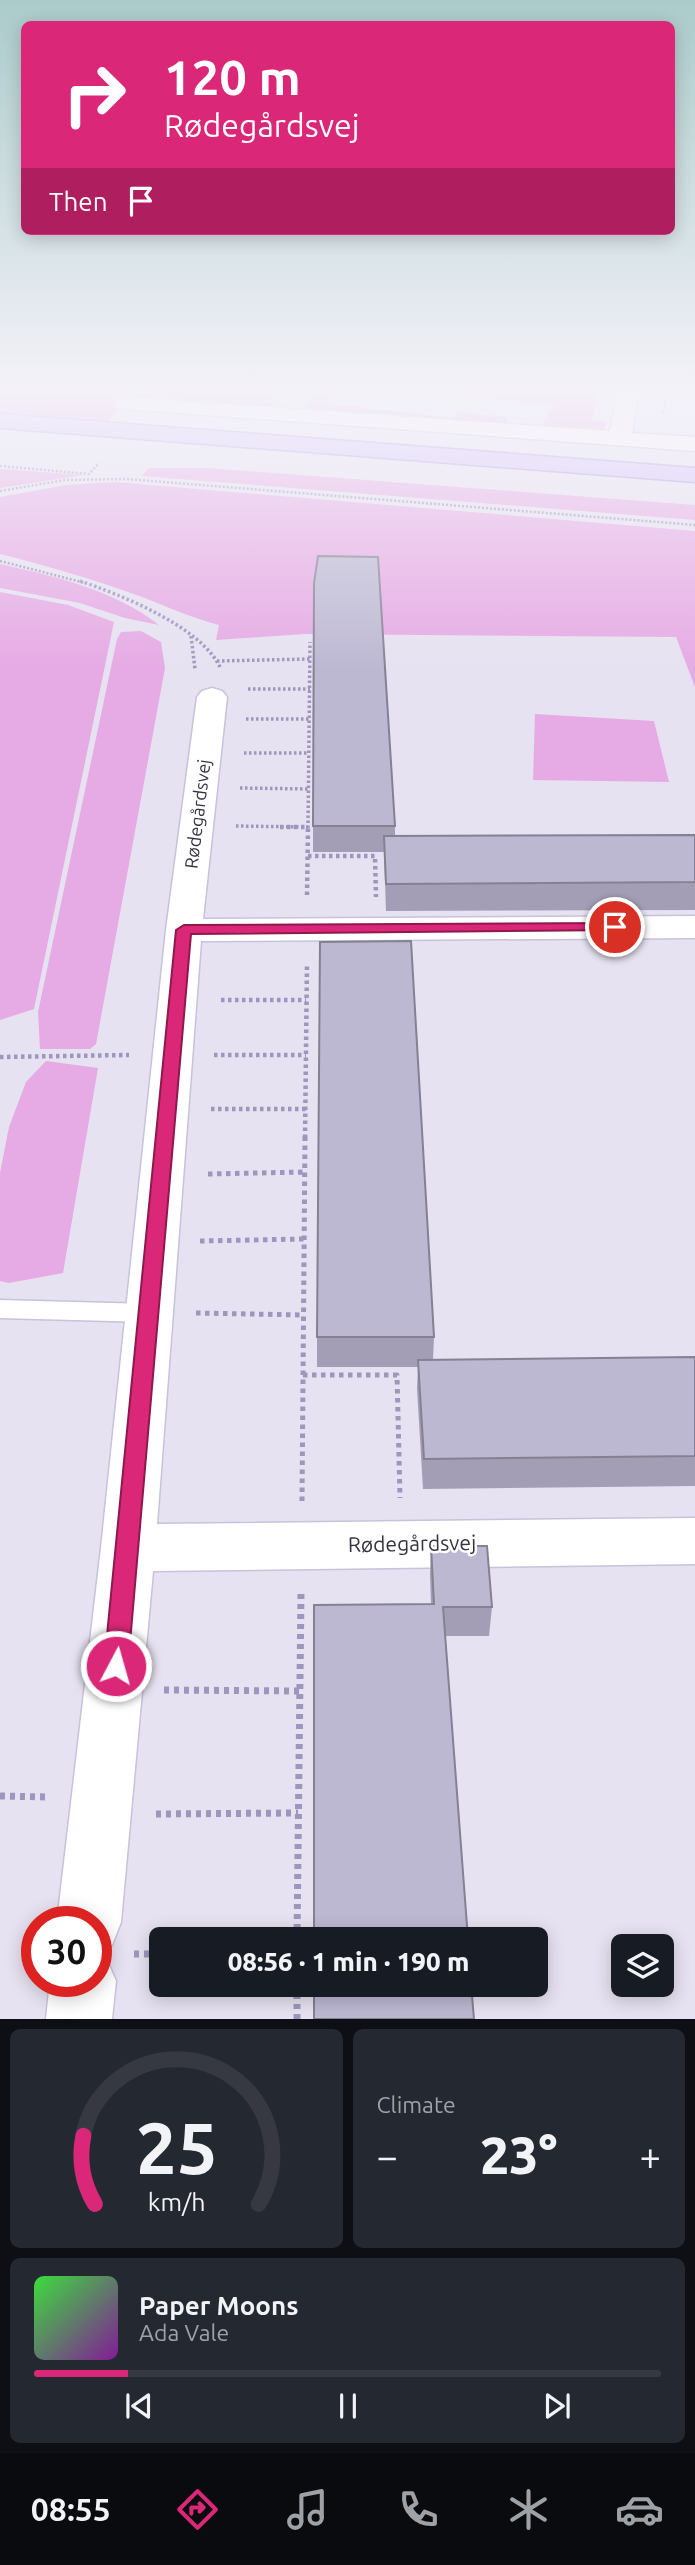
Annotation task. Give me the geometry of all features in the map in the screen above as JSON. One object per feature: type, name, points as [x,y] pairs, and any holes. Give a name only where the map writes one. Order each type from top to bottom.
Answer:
[{"type":"street","points":[[505,482],[695,497]]},
{"type":"street","name":"Rødegårdsvej","points":[[91,1906],[128,1548],[184,930],[213,733]]},
{"type":"street","points":[[184,930],[695,927]]},
{"type":"street","name":"Rødegårdsvej","points":[[128,1548],[695,1541]]},
{"type":"street","points":[[79,2019],[81,1997]]},
{"type":"lane","points":[[0,1309],[150,1313]]},
{"type":"path","points":[[0,491],[64,482]]},
{"type":"path","points":[[161,482],[695,525]]},
{"type":"path","points":[[0,561],[101,588],[172,620],[191,636]]},
{"type":"path","points":[[308,850],[310,642]]},
{"type":"path","points":[[213,733],[310,659]]},
{"type":"path","points":[[213,733],[310,689]]},
{"type":"path","points":[[213,733],[309,719]]},
{"type":"path","points":[[213,733],[309,753]]},
{"type":"path","points":[[213,733],[309,789]]},
{"type":"path","points":[[213,733],[308,827]]},
{"type":"path","points":[[308,856],[375,856],[377,929]]},
{"type":"path","points":[[303,1357],[307,974]]},
{"type":"path","points":[[244,1000],[306,1000]]},
{"type":"path","points":[[0,1057],[173,1054]]},
{"type":"path","points":[[241,1055],[306,1055]]},
{"type":"path","points":[[257,1109],[306,1109]]},
{"type":"path","points":[[163,1175],[305,1172]]},
{"type":"path","points":[[157,1242],[304,1239]]},
{"type":"path","points":[[237,1314],[304,1314]]},
{"type":"path","points":[[303,1375],[397,1375],[402,1545]]},
{"type":"path","points":[[297,1927],[301,1633]]},
{"type":"path","points":[[206,1691],[300,1691]]},
{"type":"path","points":[[210,1814],[298,1813]]},
{"type":"path","points":[[296,2019],[297,1997]]},
{"type":"shaded area","points":[[0,482],[37,482],[0,488]]},
{"type":"shaded area","points":[[118,482],[695,531],[695,687],[676,637],[305,634],[216,640],[219,625],[89,579],[0,554],[0,497],[66,485]]},
{"type":"shaded area","points":[[220,482],[395,482],[695,505],[695,520]]},
{"type":"shaded area","points":[[0,564],[62,579],[104,593],[159,625],[125,618],[80,603],[0,588]]},
{"type":"shaded area","points":[[0,592],[68,605],[114,622],[34,1009],[0,1020]]},
{"type":"shaded area","points":[[141,631],[161,642],[165,668],[96,1044],[90,1049],[40,1049],[38,1012],[117,639],[121,632]]},
{"type":"shaded area","points":[[535,714],[654,721],[669,782],[533,780]]},
{"type":"shaded area","points":[[46,1061],[98,1068],[63,1273],[9,1283],[0,1281],[0,1173],[9,1127],[26,1082]]},
{"type":"building","points":[[318,556],[378,557],[395,826],[313,826],[314,583]]},
{"type":"building","points":[[695,835],[695,882],[386,884],[384,836]]},
{"type":"building","points":[[411,941],[434,1337],[317,1337],[320,942]]},
{"type":"building","points":[[695,1357],[695,1456],[424,1459],[418,1360]]},
{"type":"building","points":[[431,1546],[487,1546],[492,1607],[443,1607],[467,1927],[314,1927],[314,1605],[434,1604]]},
{"type":"building","points":[[314,1997],[472,1997],[474,2019],[314,2019]]},
{"type":"route","points":[[116,1666],[184,930],[615,927]]}]
